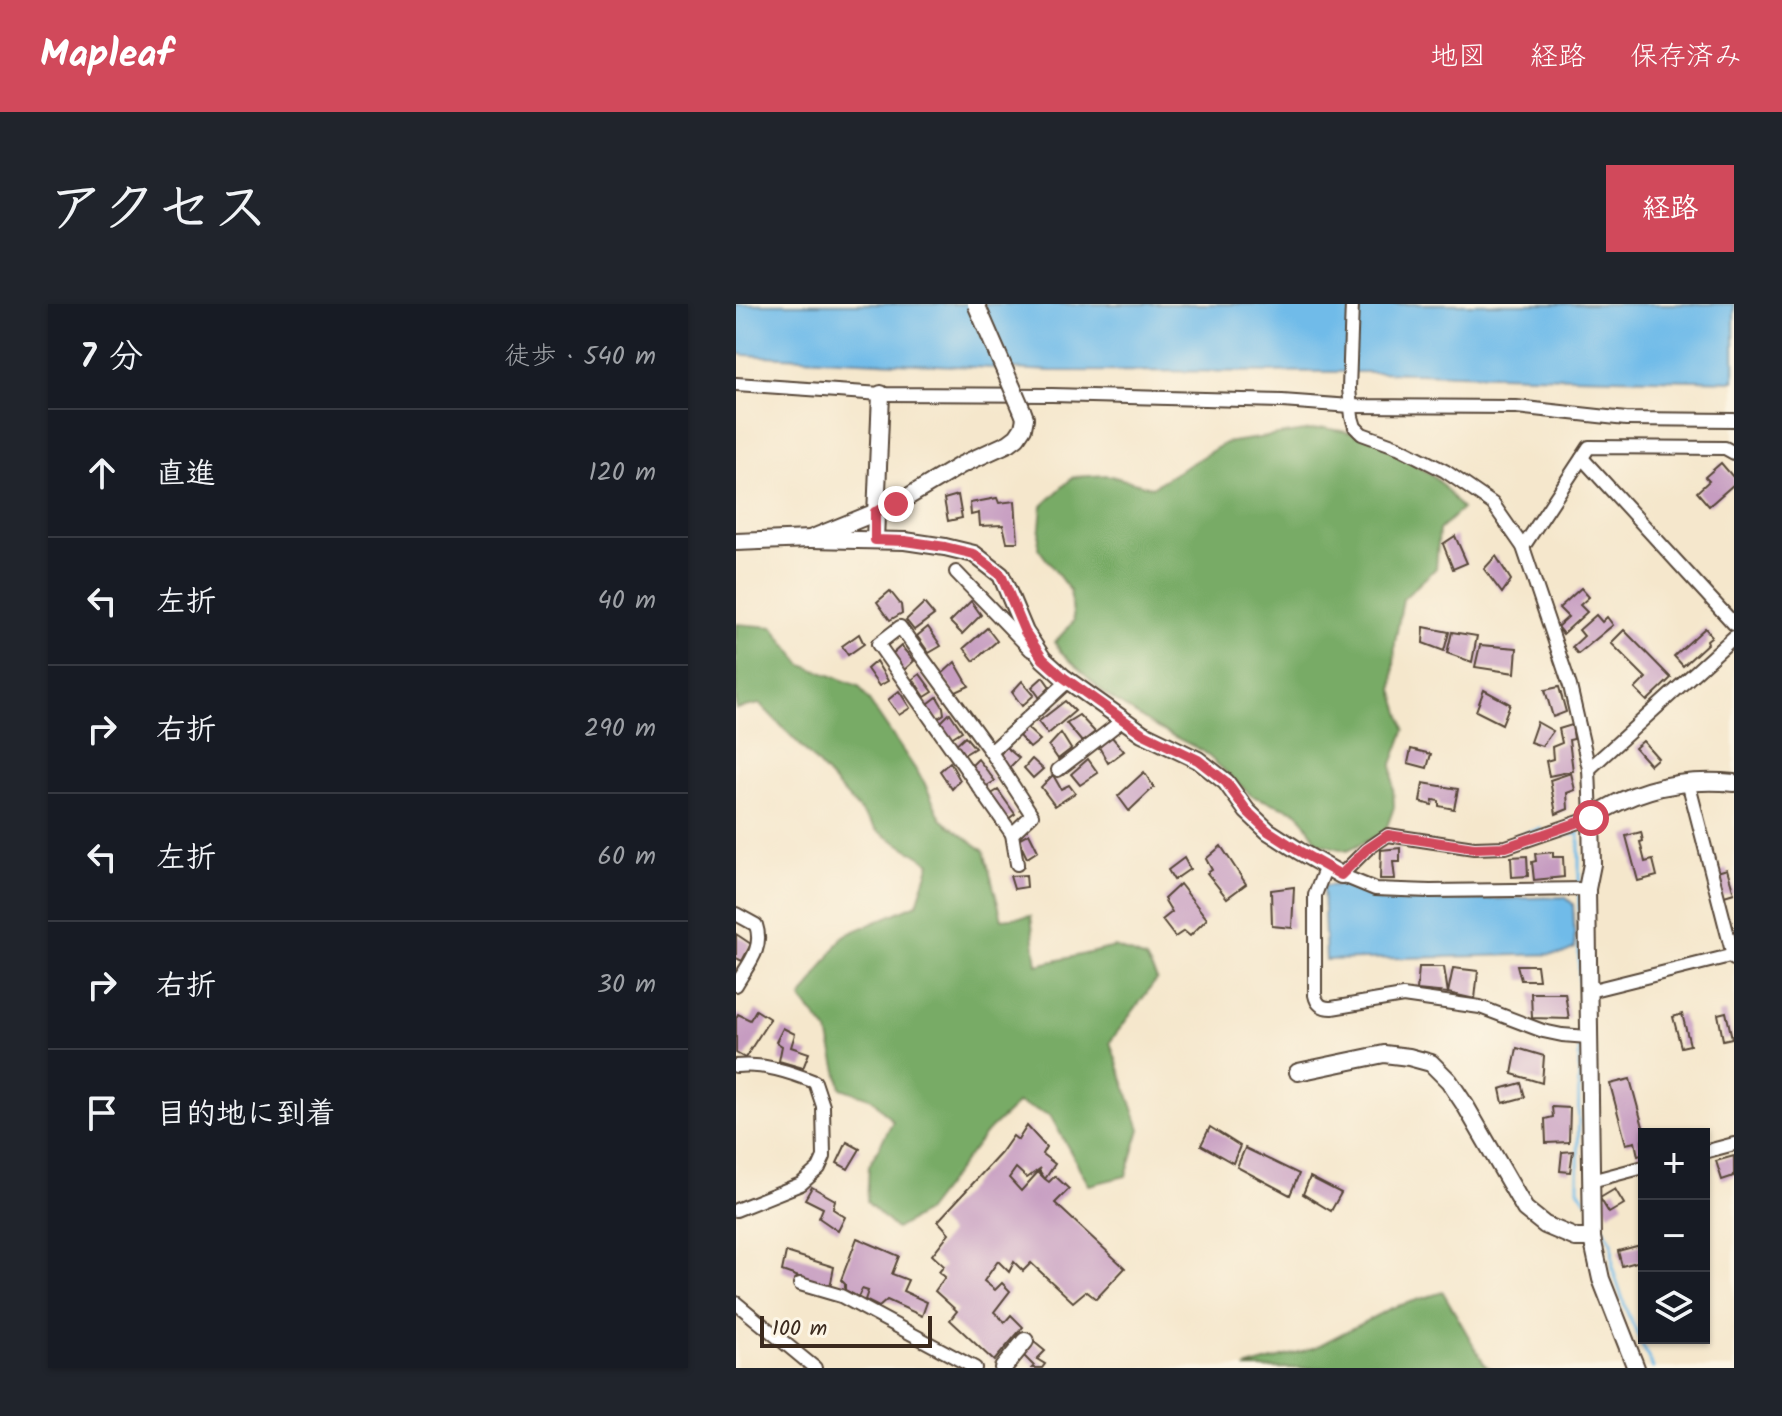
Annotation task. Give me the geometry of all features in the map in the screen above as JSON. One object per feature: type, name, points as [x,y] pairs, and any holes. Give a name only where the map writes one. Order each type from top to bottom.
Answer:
[{"type":"street","points":[[810,539],[896,504],[961,465],[1017,437],[1025,418],[976,304]]},
{"type":"street","points":[[1352,304],[1349,389],[1355,427],[1362,434],[1398,447],[1445,471],[1493,504],[1523,547],[1570,686],[1589,769],[1591,818],[1592,864],[1587,889],[1592,1238],[1601,1279],[1636,1368]]},
{"type":"street","points":[[736,384],[881,394],[1068,395],[1351,406],[1516,407],[1626,419],[1734,420]]},
{"type":"street","points":[[875,540],[881,394]]},
{"type":"street","points":[[1523,547],[1589,447],[1725,448],[1734,453]]},
{"type":"street","points":[[1582,458],[1734,624]]},
{"type":"street","points":[[736,542],[810,539],[905,541],[974,554],[1001,575],[1025,632],[1043,659]]},
{"type":"street","points":[[956,572],[1030,649],[1068,681],[1142,733],[1198,760],[1226,782],[1247,811],[1268,831],[1341,875],[1375,889],[1587,889]]},
{"type":"street","points":[[1012,834],[1032,815],[991,752],[900,627],[878,644],[1012,834],[1017,864]]},
{"type":"street","points":[[1589,769],[1734,637]]},
{"type":"street","points":[[991,752],[1068,681]]},
{"type":"street","points":[[1058,770],[1123,720]]},
{"type":"street","points":[[1341,875],[1366,850],[1388,835],[1474,848],[1506,847],[1591,818],[1615,802],[1669,785],[1688,782],[1734,783]]},
{"type":"street","points":[[1589,991],[1734,956],[1688,782]]},
{"type":"street","points":[[1326,866],[1315,895],[1315,995],[1324,1008],[1403,996],[1480,1007],[1543,1031],[1588,1037]]},
{"type":"street","points":[[736,914],[756,925],[759,936],[759,945],[736,985]]},
{"type":"street","points":[[1298,1072],[1384,1054],[1431,1063],[1449,1081],[1465,1105],[1525,1209],[1545,1225],[1576,1238],[1592,1238]]},
{"type":"street","points":[[736,1066],[787,1071],[815,1082],[823,1106],[824,1157],[819,1168],[801,1184],[736,1210]]},
{"type":"street","points":[[1710,1150],[1734,1144]]},
{"type":"street","points":[[1591,1181],[1638,1169]]},
{"type":"street","points":[[800,1284],[841,1296],[975,1368]]},
{"type":"street","points":[[736,1303],[815,1368]]},
{"type":"street","points":[[1003,1368],[1025,1341]]},
{"type":"green space","points":[[1325,428],[1375,437],[1438,480],[1462,509],[1439,530],[1436,568],[1403,599],[1395,642],[1393,690],[1405,729],[1392,764],[1394,807],[1385,832],[1347,851],[1318,843],[1298,812],[1252,796],[1203,751],[1157,728],[1106,695],[1060,651],[1055,642],[1074,621],[1070,591],[1038,548],[1042,506],[1073,477],[1107,475],[1152,487],[1225,443]]},
{"type":"green space","points":[[736,624],[773,627],[802,665],[859,686],[924,782],[941,819],[984,851],[1002,919],[1031,916],[1037,965],[1115,947],[1146,959],[1157,979],[1110,1042],[1140,1129],[1126,1176],[1089,1185],[1050,1115],[1018,1103],[985,1134],[925,1212],[896,1229],[867,1202],[869,1166],[893,1121],[872,1099],[841,1088],[828,1032],[801,999],[843,936],[917,904],[930,863],[878,831],[760,704],[736,709]]},
{"type":"green space","points":[[1443,1292],[1485,1365],[1490,1368],[1245,1368],[1316,1347],[1391,1308]]},
{"type":"water","points":[[736,304],[1734,304],[1734,381],[1376,372],[1051,371],[745,355],[736,353]]},
{"type":"water","points":[[1345,885],[1382,902],[1565,897],[1573,904],[1575,948],[1562,954],[1326,960],[1323,886]]},
{"type":"building","points":[[1721,463],[1734,478],[1734,484],[1709,506],[1697,492],[1709,481],[1705,477]]},
{"type":"building","points":[[958,495],[962,518],[948,521],[944,499]]},
{"type":"building","points":[[997,498],[999,503],[1015,501],[1018,542],[1007,542],[1003,525],[980,526],[979,513],[971,515],[970,503]]},
{"type":"building","points":[[1455,536],[1467,563],[1453,569],[1443,544]]},
{"type":"building","points":[[1496,556],[1511,580],[1502,593],[1484,569]]},
{"type":"building","points":[[1581,588],[1589,597],[1580,605],[1587,612],[1563,634],[1557,627],[1568,617],[1559,608]]},
{"type":"building","points":[[890,591],[901,605],[902,613],[890,620],[877,602]]},
{"type":"building","points":[[971,601],[981,615],[962,634],[950,622]]},
{"type":"building","points":[[924,603],[934,615],[914,630],[906,620]]},
{"type":"building","points":[[1596,615],[1602,622],[1607,617],[1613,625],[1578,654],[1572,647],[1584,636],[1579,630]]},
{"type":"building","points":[[928,627],[941,646],[929,653],[917,636]]},
{"type":"building","points":[[1424,627],[1449,632],[1444,651],[1423,643]]},
{"type":"building","points":[[987,628],[997,641],[974,661],[964,648]]},
{"type":"building","points":[[1705,628],[1712,636],[1708,643],[1683,666],[1674,656]]},
{"type":"building","points":[[1624,630],[1671,678],[1647,701],[1635,689],[1646,678],[1611,643]]},
{"type":"building","points":[[1452,632],[1477,636],[1472,662],[1447,653]]},
{"type":"building","points":[[859,634],[864,644],[848,655],[842,646]]},
{"type":"building","points":[[1480,645],[1517,648],[1515,673],[1475,667]]},
{"type":"building","points":[[901,646],[914,661],[902,672],[890,656]]},
{"type":"building","points":[[876,661],[888,681],[879,686],[867,669]]},
{"type":"building","points":[[955,662],[969,686],[954,693],[942,674]]},
{"type":"building","points":[[920,674],[933,692],[925,697],[913,679]]},
{"type":"building","points":[[1043,677],[1050,687],[1040,698],[1032,687]]},
{"type":"building","points":[[1022,681],[1034,695],[1022,706],[1012,692]]},
{"type":"building","points":[[1559,687],[1566,712],[1553,717],[1545,690]]},
{"type":"building","points":[[1484,690],[1510,704],[1502,724],[1476,711]]},
{"type":"building","points":[[899,691],[910,708],[899,715],[888,700]]},
{"type":"building","points":[[937,697],[944,714],[934,721],[924,707]]},
{"type":"building","points":[[1065,701],[1075,711],[1048,734],[1038,722]]},
{"type":"building","points":[[950,713],[962,731],[948,740],[937,726]]},
{"type":"building","points":[[1079,715],[1095,732],[1082,742],[1066,723]]},
{"type":"building","points":[[1537,722],[1553,731],[1542,746],[1530,742]]},
{"type":"building","points":[[1572,725],[1574,739],[1569,740],[1573,771],[1549,776],[1546,761],[1553,759],[1552,747],[1562,743],[1559,729]]},
{"type":"building","points":[[1026,727],[1040,740],[1030,748],[1019,736]]},
{"type":"building","points":[[1061,733],[1071,749],[1058,759],[1049,746]]},
{"type":"building","points":[[965,736],[975,748],[960,757],[952,748]]},
{"type":"building","points":[[1111,736],[1124,751],[1108,763],[1099,747]]},
{"type":"building","points":[[1643,741],[1658,758],[1650,765],[1635,748]]},
{"type":"building","points":[[1006,747],[1019,758],[1007,770],[997,759]]},
{"type":"building","points":[[1411,749],[1431,754],[1427,768],[1408,763]]},
{"type":"building","points":[[978,759],[995,781],[983,788],[969,768]]},
{"type":"building","points":[[1032,759],[1043,769],[1033,778],[1024,768]]},
{"type":"building","points":[[1088,759],[1098,773],[1080,785],[1071,774]]},
{"type":"building","points":[[950,762],[960,780],[952,789],[940,771]]},
{"type":"building","points":[[1144,772],[1154,787],[1129,811],[1118,796]]},
{"type":"building","points":[[1571,773],[1575,790],[1567,793],[1568,809],[1556,814],[1550,780]]},
{"type":"building","points":[[1053,775],[1061,789],[1069,785],[1075,793],[1055,806],[1041,787]]},
{"type":"building","points":[[1423,783],[1458,789],[1454,809],[1439,806],[1439,801],[1433,800],[1432,805],[1420,802]]},
{"type":"building","points":[[998,790],[1015,814],[1004,822],[988,796]]},
{"type":"building","points":[[1641,832],[1645,862],[1653,860],[1657,876],[1638,881],[1626,836]]},
{"type":"building","points":[[1029,833],[1038,851],[1027,858],[1018,839]]},
{"type":"building","points":[[1221,846],[1246,884],[1227,898],[1207,873],[1212,870],[1206,859]]},
{"type":"building","points":[[1400,848],[1400,862],[1393,862],[1395,879],[1380,879],[1381,850]]},
{"type":"building","points":[[1553,852],[1553,857],[1563,857],[1564,877],[1534,880],[1532,862],[1536,861],[1535,854]]},
{"type":"building","points":[[1527,856],[1528,876],[1512,877],[1511,857]]},
{"type":"building","points":[[1184,858],[1190,869],[1174,880],[1168,870]]},
{"type":"building","points":[[1727,869],[1734,893],[1721,897],[1714,873]]},
{"type":"building","points":[[1026,875],[1027,887],[1014,889],[1010,876]]},
{"type":"building","points":[[1180,884],[1207,919],[1190,936],[1184,931],[1175,937],[1162,920],[1172,912],[1164,899]]},
{"type":"building","points":[[1294,887],[1292,928],[1272,926],[1271,890]]},
{"type":"building","points":[[736,934],[751,944],[742,961],[736,958]]},
{"type":"building","points":[[1517,965],[1537,965],[1539,980],[1521,980]]},
{"type":"building","points":[[1419,967],[1444,967],[1448,993],[1417,990]]},
{"type":"building","points":[[1453,968],[1478,971],[1475,999],[1448,993]]},
{"type":"building","points":[[1531,993],[1565,993],[1569,1019],[1532,1018]]},
{"type":"building","points":[[756,1010],[770,1019],[745,1058],[736,1053],[736,1018],[738,1014],[750,1020]]},
{"type":"building","points":[[1726,1012],[1732,1038],[1723,1040],[1718,1014]]},
{"type":"building","points":[[1682,1014],[1690,1045],[1681,1047],[1673,1017]]},
{"type":"building","points":[[783,1028],[795,1034],[791,1047],[809,1053],[803,1068],[779,1061],[782,1046],[776,1042]]},
{"type":"building","points":[[1517,1048],[1544,1056],[1542,1083],[1512,1074]]},
{"type":"building","points":[[1630,1079],[1643,1128],[1638,1128],[1638,1156],[1635,1142],[1626,1144],[1610,1084]]},
{"type":"building","points":[[1521,1083],[1525,1097],[1503,1103],[1500,1089]]},
{"type":"building","points":[[1552,1107],[1570,1108],[1569,1142],[1546,1143],[1545,1119],[1553,1117]]},
{"type":"building","points":[[1027,1126],[1046,1147],[1042,1154],[1055,1164],[1045,1179],[1049,1182],[1055,1176],[1069,1189],[1055,1203],[1125,1268],[1096,1299],[1086,1291],[1073,1302],[1031,1263],[1023,1271],[1014,1262],[1009,1272],[998,1261],[984,1281],[995,1290],[1002,1283],[1010,1291],[994,1312],[1005,1322],[1011,1315],[1023,1327],[994,1361],[950,1320],[957,1311],[935,1291],[945,1277],[939,1272],[944,1266],[932,1255],[949,1233],[938,1221],[1013,1136],[1018,1140]],"holes":[[[1016,1168],[1027,1178],[1041,1168],[1039,1170],[1045,1179],[1038,1172],[1021,1191],[1009,1178]]]},
{"type":"building","points":[[1210,1127],[1240,1146],[1233,1163],[1201,1145]]},
{"type":"building","points":[[847,1142],[860,1149],[848,1169],[837,1163]]},
{"type":"building","points":[[1245,1148],[1299,1174],[1290,1195],[1237,1167]]},
{"type":"building","points":[[1573,1151],[1570,1172],[1560,1171],[1562,1152]]},
{"type":"building","points":[[1734,1156],[1734,1176],[1722,1180],[1716,1161]]},
{"type":"building","points":[[1310,1177],[1341,1193],[1331,1211],[1303,1194]]},
{"type":"building","points":[[812,1187],[835,1200],[833,1209],[845,1217],[838,1231],[819,1218],[823,1208],[805,1199]]},
{"type":"building","points":[[1615,1189],[1624,1204],[1609,1213],[1600,1198]]},
{"type":"building","points":[[857,1238],[899,1256],[892,1274],[908,1280],[903,1291],[927,1302],[922,1316],[887,1300],[879,1307],[865,1300],[868,1291],[862,1289],[858,1297],[845,1290],[841,1280]]},
{"type":"building","points":[[1638,1246],[1638,1262],[1622,1266],[1618,1251]]},
{"type":"building","points":[[786,1252],[834,1267],[830,1288],[782,1271]]},
{"type":"building","points":[[1034,1342],[1045,1351],[1037,1359],[1045,1364],[1042,1368],[1032,1368],[1034,1366],[1022,1354]]},
{"type":"waterway","points":[[1518,835],[1541,829]]},
{"type":"waterway","points":[[1555,834],[1579,833],[1579,885]]},
{"type":"waterway","points":[[1579,893],[1579,1033]]},
{"type":"waterway","points":[[1579,1041],[1578,1189],[1585,1200]]},
{"type":"waterway","points":[[1598,1219],[1612,1243],[1613,1270],[1627,1312],[1653,1368]]},
{"type":"route","points":[[896,504],[875,512],[875,540],[905,541],[974,554],[1001,575],[1025,632],[1043,659],[1063,677],[1142,733],[1198,760],[1226,782],[1247,811],[1268,831],[1341,875],[1366,850],[1388,835],[1474,848],[1506,847],[1591,818]]}]
